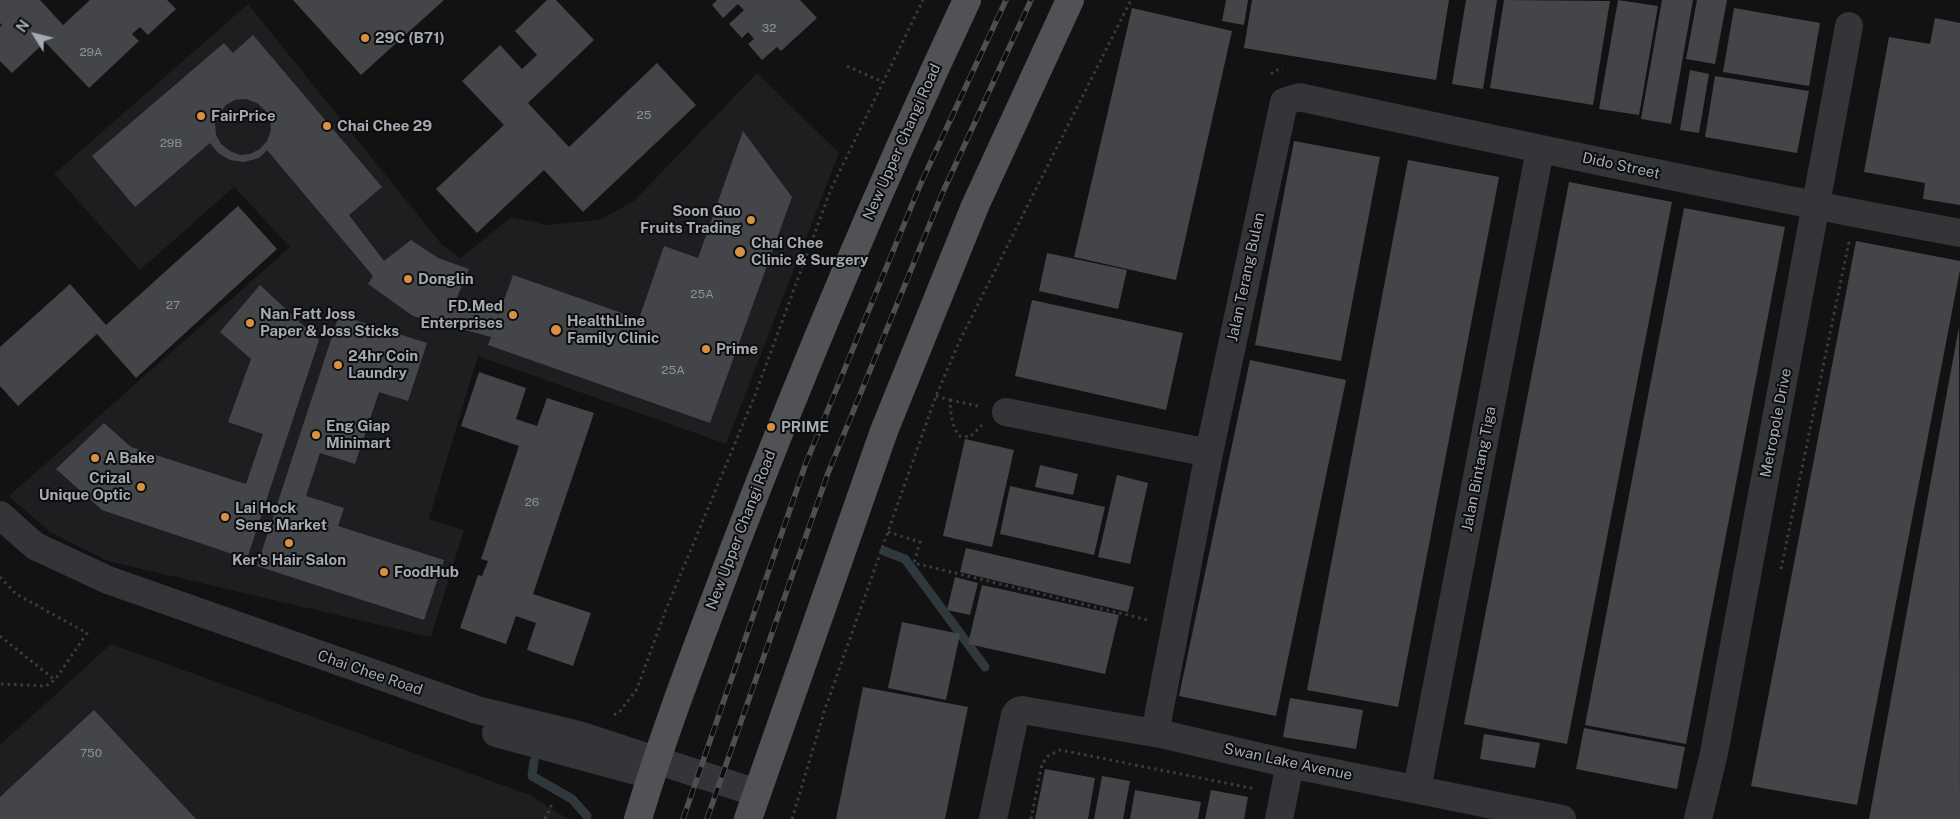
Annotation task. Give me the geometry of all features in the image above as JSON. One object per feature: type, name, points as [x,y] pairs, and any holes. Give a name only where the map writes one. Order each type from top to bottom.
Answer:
[{"type":"main road","name":"New Upper Changi Road","points":[[638,819],[696,649],[784,417],[906,130],[967,0]]},
{"type":"main road","points":[[752,806],[884,431],[976,206],[1070,0]]},
{"type":"street","name":"Metropole Drive","points":[[1698,819],[1715,743],[1849,26]]},
{"type":"street","name":"Dido Street","points":[[1284,102],[1299,97],[1540,150],[1960,233]]},
{"type":"street","name":"Jalan Terang Bulan","points":[[1155,733],[1209,453],[1284,102]]},
{"type":"street","name":"Jalan Bintang Tiga","points":[[1417,789],[1540,150]]},
{"type":"street","points":[[992,415],[1209,453]]},
{"type":"street","name":"Chai Chee Road","points":[[0,515],[35,546],[108,580],[477,710],[579,735],[654,768],[752,806]]},
{"type":"street","name":"Chai Chee Road","points":[[0,536],[27,560],[102,595],[472,726],[572,755],[654,768]]},
{"type":"street","name":"Swan Lake Avenue","points":[[994,819],[1015,715],[1018,711],[1022,710],[1155,733],[1290,764],[1562,819]]},
{"type":"street","points":[[1282,807],[1290,764]]},
{"type":"path","points":[[608,719],[620,711],[637,689],[665,612],[755,395],[831,189],[923,0]]},
{"type":"path","points":[[792,819],[825,710],[936,396],[960,340],[1131,0]]},
{"type":"path","points":[[847,66],[883,82]]},
{"type":"path","points":[[1268,76],[1276,70],[1284,70]]},
{"type":"path","points":[[1779,576],[1850,236]]},
{"type":"path","points":[[936,396],[950,400],[992,415],[970,437],[959,436],[953,428],[950,400]]},
{"type":"path","points":[[888,532],[920,542],[914,563],[1156,622]]},
{"type":"path","points":[[0,577],[16,594],[87,633],[55,680],[46,686],[0,684]]},
{"type":"path","points":[[0,636],[55,680]]},
{"type":"path","points":[[1031,819],[1042,764],[1048,756],[1060,750],[1282,807]]},
{"type":"path","points":[[545,819],[552,804]]},
{"type":"shaded area","points":[[248,4],[442,245],[461,258],[511,217],[547,225],[599,220],[634,201],[757,73],[839,153],[726,444],[478,356],[429,519],[464,530],[431,637],[108,561],[50,532],[9,496],[290,247],[234,187],[140,270],[54,174]]},
{"type":"shaded area","points":[[111,644],[530,795],[568,819],[0,819],[0,745]]},
{"type":"building","points":[[0,0],[40,0],[63,25],[90,0],[167,0],[176,9],[148,35],[140,27],[132,34],[139,41],[89,88],[45,42],[12,73],[0,61],[0,27],[2,25],[0,23]]},
{"type":"building","name":"29C (B71)","points":[[293,0],[444,0],[361,75]]},
{"type":"building","points":[[547,0],[556,0],[594,40],[528,103],[569,147],[657,63],[696,105],[583,212],[544,170],[477,233],[436,189],[504,125],[462,81],[500,45],[522,69],[537,55],[515,31]]},
{"type":"building","points":[[717,0],[800,0],[817,18],[781,51],[777,47],[762,60],[748,44],[754,39],[748,32],[742,38],[729,24],[744,10],[738,4],[723,18],[712,5]]},
{"type":"building","points":[[1226,0],[1248,0],[1244,25],[1222,21]]},
{"type":"building","points":[[1252,0],[1449,0],[1436,80],[1244,48]]},
{"type":"building","points":[[1466,0],[1497,0],[1483,89],[1452,84]]},
{"type":"building","points":[[1504,0],[1610,1],[1593,105],[1490,88]]},
{"type":"building","points":[[1618,0],[1658,6],[1639,115],[1599,109]]},
{"type":"building","points":[[1662,0],[1693,0],[1671,124],[1641,119]]},
{"type":"building","points":[[1697,0],[1727,0],[1715,64],[1686,59]]},
{"type":"building","points":[[1132,8],[1232,31],[1176,280],[1074,257]]},
{"type":"building","points":[[1734,8],[1820,23],[1809,86],[1723,72]]},
{"type":"building","points":[[1935,18],[1960,23],[1960,205],[1923,199],[1925,183],[1864,172],[1889,37],[1930,44]]},
{"type":"building","points":[[253,35],[382,187],[349,215],[384,261],[411,240],[438,258],[469,269],[455,302],[499,314],[513,275],[639,319],[664,246],[698,258],[743,131],[792,197],[710,423],[488,345],[491,337],[413,316],[368,284],[373,276],[267,150],[259,158],[244,162],[230,160],[218,153],[210,143],[135,207],[92,156],[224,43],[233,53]],"holes":[[[246,99],[257,103],[265,110],[270,120],[271,130],[267,141],[260,149],[250,154],[240,155],[230,151],[221,144],[216,135],[215,124],[219,114],[226,105],[235,100]]]},
{"type":"building","points":[[1690,70],[1709,74],[1699,133],[1680,130]]},
{"type":"building","points":[[1715,76],[1809,91],[1797,153],[1705,137]]},
{"type":"building","points":[[1294,141],[1380,157],[1341,361],[1255,345]]},
{"type":"building","points":[[1408,160],[1499,177],[1398,707],[1307,690]]},
{"type":"building","points":[[1569,182],[1672,202],[1567,744],[1464,724]]},
{"type":"building","points":[[238,206],[277,249],[136,378],[97,334],[18,406],[0,386],[0,347],[70,284],[106,325]]},
{"type":"building","points":[[1684,208],[1785,227],[1686,744],[1585,725]]},
{"type":"building","points":[[1856,241],[1960,261],[1960,270],[1857,805],[1751,786]]},
{"type":"building","points":[[1047,253],[1127,270],[1118,309],[1039,291]]},
{"type":"building","points":[[260,285],[319,340],[247,559],[102,510],[56,469],[104,423],[131,447],[246,484],[263,434],[228,422],[251,359],[220,332]]},
{"type":"building","points":[[1032,300],[1183,333],[1166,410],[1015,376]]},
{"type":"building","points":[[339,315],[427,343],[408,401],[379,392],[355,464],[320,453],[306,496],[344,508],[338,526],[444,560],[424,620],[257,566]]},
{"type":"building","points":[[1959,327],[1960,819],[1869,819],[1949,381]]},
{"type":"building","points":[[1250,360],[1346,380],[1276,716],[1179,696]]},
{"type":"building","points":[[479,372],[526,388],[516,419],[537,426],[547,398],[594,413],[533,594],[591,613],[573,666],[527,650],[536,623],[516,616],[506,644],[460,628],[478,575],[482,576],[488,561],[481,559],[519,446],[461,426]]},
{"type":"building","points":[[965,439],[1014,450],[992,547],[943,536]]},
{"type":"building","points":[[1040,465],[1078,474],[1073,495],[1035,487]]},
{"type":"building","points":[[1117,475],[1148,483],[1130,564],[1098,557]]},
{"type":"building","points":[[1010,486],[1105,507],[1094,555],[1000,534]]},
{"type":"building","points":[[966,548],[1134,587],[1128,612],[960,572]]},
{"type":"building","points":[[955,577],[978,583],[970,615],[947,610]]},
{"type":"building","points":[[982,585],[1119,615],[1105,674],[968,644]]},
{"type":"building","points":[[902,622],[960,634],[946,700],[888,688]]},
{"type":"building","points":[[863,687],[968,707],[945,819],[836,819]]},
{"type":"building","points":[[1290,698],[1363,710],[1356,749],[1283,737]]},
{"type":"building","points":[[94,710],[196,819],[0,819],[0,797]]},
{"type":"building","points":[[1584,728],[1685,747],[1677,789],[1576,769]]},
{"type":"building","points":[[1484,734],[1540,743],[1535,768],[1480,759]]},
{"type":"building","points":[[1045,769],[1095,778],[1088,819],[1035,819]]},
{"type":"building","points":[[1102,776],[1130,781],[1123,819],[1094,819]]},
{"type":"building","points":[[1135,790],[1201,802],[1198,819],[1130,819]]},
{"type":"building","points":[[1211,790],[1248,797],[1244,819],[1205,819]]},
{"type":"waterway","points":[[884,551],[905,559],[985,667]]},
{"type":"waterway","points":[[534,761],[532,776],[572,799],[587,816]]},
{"type":"railway","points":[[683,819],[806,463],[921,183],[1006,0]]},
{"type":"railway","points":[[707,819],[828,473],[942,194],[1031,0]]},
{"type":"place","name":"29C (B71)","points":[[365,38]]},
{"type":"place","name":"FairPrice","points":[[201,116]]},
{"type":"place","name":"Chai Chee 29","points":[[327,126]]},
{"type":"place","name":"Soon Guo Fruits Trading","points":[[751,220]]},
{"type":"place","name":"Chai Chee Clinic & Surgery","points":[[740,252]]},
{"type":"place","name":"Donglin","points":[[408,279]]},
{"type":"place","name":"FD.Med Enterprises","points":[[513,315]]},
{"type":"place","name":"Nan Fatt Joss Paper & Joss Sticks","points":[[250,323]]},
{"type":"place","name":"HealthLine Family Clinic","points":[[556,330]]},
{"type":"place","name":"Prime","points":[[706,349]]},
{"type":"place","name":"24hr Coin Laundry","points":[[338,365]]},
{"type":"place","name":"PRIME","points":[[771,427]]},
{"type":"place","name":"Eng Giap Minimart","points":[[316,435]]},
{"type":"place","name":"A Bake","points":[[95,458]]},
{"type":"place","name":"Crizal Unique Optic","points":[[141,487]]},
{"type":"place","name":"Lai Hock Seng Market","points":[[225,517]]},
{"type":"place","name":"Ker’s Hair Salon","points":[[289,543]]},
{"type":"place","name":"FoodHub","points":[[384,572]]}]
